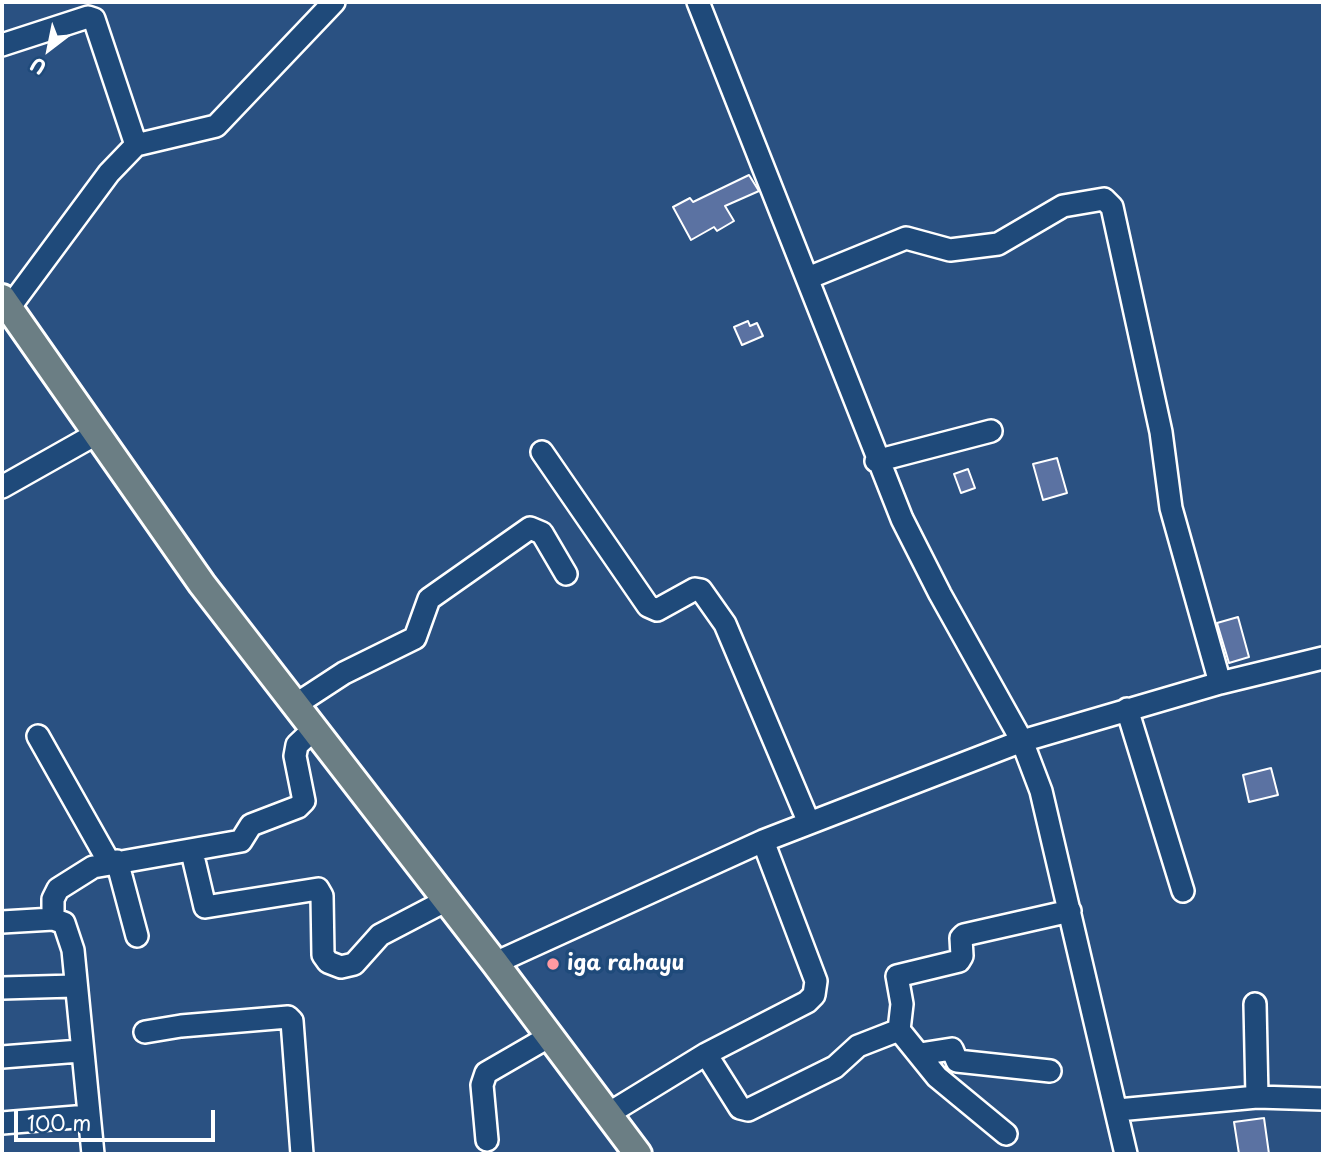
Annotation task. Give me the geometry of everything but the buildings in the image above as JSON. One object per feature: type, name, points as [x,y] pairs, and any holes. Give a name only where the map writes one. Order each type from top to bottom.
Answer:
[{"type":"main road","points":[[5,303],[160,528],[495,963],[638,1154]]},
{"type":"street","points":[[5,303],[109,173],[136,145],[216,126],[334,2]]},
{"type":"street","points":[[698,2],[808,278],[876,461],[940,594],[1023,741],[1041,791],[1126,1154]]},
{"type":"street","points":[[2,46],[88,17],[94,19],[136,145]]},
{"type":"street","points":[[808,278],[906,238],[950,250],[998,244],[1063,206],[1104,199],[1112,207],[1161,432],[1171,508],[1220,683]]},
{"type":"street","points":[[876,461],[991,431]]},
{"type":"street","points":[[2,487],[96,434]]},
{"type":"street","points":[[542,452],[648,606],[657,610],[695,589],[701,590],[725,624],[809,823]]},
{"type":"street","points":[[295,705],[344,673],[415,638],[429,599],[530,528],[542,533],[566,574]]},
{"type":"street","points":[[495,963],[763,841],[1023,741],[1220,683],[1323,658]]},
{"type":"street","points":[[1127,709],[1182,891]]},
{"type":"street","points":[[54,919],[53,899],[58,889],[93,867],[192,852],[241,841],[251,825],[298,807],[304,801],[295,756],[296,745],[314,729]]},
{"type":"street","points":[[38,736],[113,862],[137,936]]},
{"type":"street","points":[[608,1114],[706,1054],[807,1002],[817,989],[763,841]]},
{"type":"street","points":[[192,852],[205,907],[312,888],[319,891],[324,956],[328,962],[341,967],[354,964],[380,935],[445,901]]},
{"type":"street","points":[[1006,1134],[937,1077],[899,1030],[902,1003],[897,976],[959,961],[962,956],[961,938],[964,935],[1070,911]]},
{"type":"street","points":[[2,922],[54,919],[64,923],[72,950],[80,1051],[93,1154]]},
{"type":"street","points":[[2,988],[74,986]]},
{"type":"street","points":[[1255,1004],[1257,1097]]},
{"type":"street","points":[[145,1032],[181,1026],[288,1017],[292,1021],[302,1154]]},
{"type":"street","points":[[706,1054],[740,1108],[746,1111],[835,1067],[858,1046],[899,1030]]},
{"type":"street","points":[[488,1140],[482,1085],[486,1073],[550,1036]]},
{"type":"street","points":[[920,1054],[951,1049],[957,1061],[1049,1071]]},
{"type":"street","points":[[2,1057],[80,1051]]},
{"type":"street","points":[[1118,1111],[1257,1097],[1323,1099]]},
{"type":"street","points":[[2,1123],[88,1116]]},
{"type":"place","name":"iga rahayu","points":[[553,964]]}]
